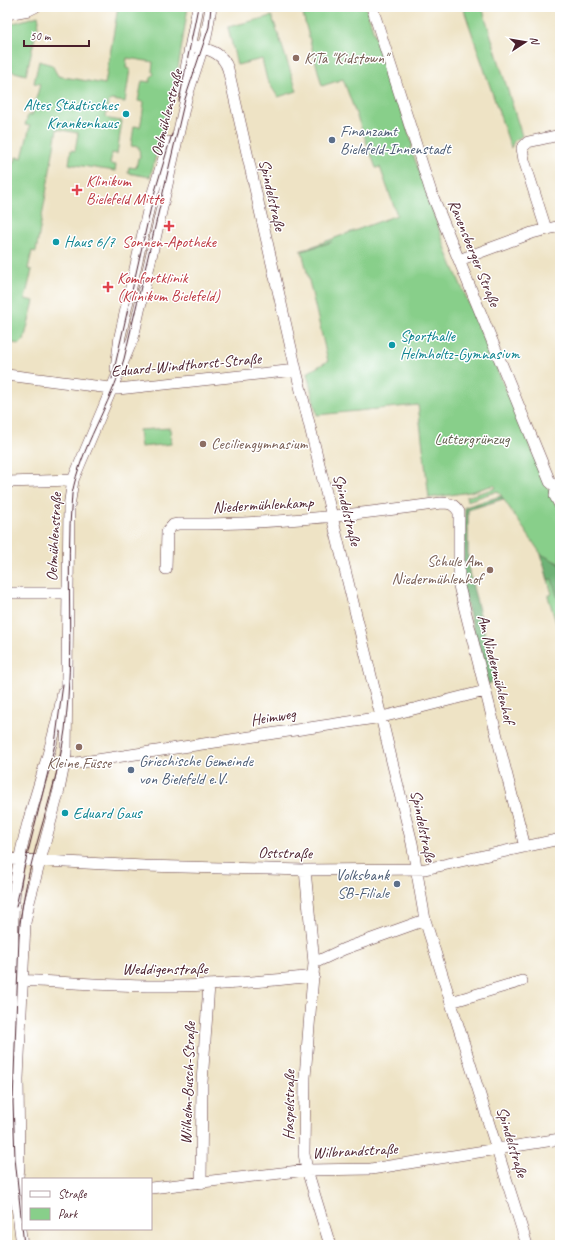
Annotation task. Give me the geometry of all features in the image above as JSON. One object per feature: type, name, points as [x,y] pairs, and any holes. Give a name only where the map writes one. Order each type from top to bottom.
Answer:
[{"type":"street","points":[[7,14],[29,10],[35,7]]},
{"type":"street","name":"Oelmühlenstraße","points":[[112,389],[120,336],[150,202],[169,145],[192,45],[198,7]]},
{"type":"street","name":"Oelmühlenstraße","points":[[15,980],[26,913],[65,763],[68,729],[66,670],[69,508],[73,480],[133,338],[186,99],[210,24],[211,7]]},
{"type":"street","name":"Ravensberger Straße","points":[[372,7],[415,143],[459,260],[550,482],[558,487],[555,496],[560,505]]},
{"type":"street","name":"Spindelstraße","points":[[192,45],[217,52],[225,62],[228,69],[296,370],[412,843],[425,920],[527,1245]]},
{"type":"street","points":[[546,229],[523,158],[523,146],[528,142],[560,135]]},
{"type":"street","points":[[459,260],[546,229],[560,226]]},
{"type":"street","name":"Eduard-Windthorst-Straße","points":[[7,376],[112,389],[296,370]]},
{"type":"street","points":[[7,482],[73,480]]},
{"type":"street","name":"Niedermühlenkamp","points":[[166,569],[167,532],[173,526],[178,524],[219,524],[333,517],[448,503]]},
{"type":"street","name":"Am Niedermühlenhof","points":[[448,503],[456,506],[459,512],[459,586],[525,847]]},
{"type":"street","points":[[7,593],[67,593]]},
{"type":"street","name":"Oelmühlenstraße","points":[[15,980],[13,918],[19,860],[51,742],[61,701],[66,670]]},
{"type":"street","name":"Heimweg","points":[[65,763],[70,764],[382,717],[485,691]]},
{"type":"street","name":"Oststraße","points":[[7,859],[144,866],[305,870],[432,868],[560,839]]},
{"type":"street","name":"Haspelstraße","points":[[305,870],[314,976],[304,1103],[304,1149],[307,1170],[330,1245]]},
{"type":"street","points":[[314,963],[344,949],[425,920]]},
{"type":"street","name":"Weddigenstraße","points":[[15,980],[122,985],[209,985],[314,976]]},
{"type":"street","points":[[15,980],[19,1167],[15,1195],[22,1245]]},
{"type":"street","points":[[451,1002],[522,980]]},
{"type":"street","name":"Wilhelm-Busch-Straße","points":[[201,1182],[202,1082],[209,985]]},
{"type":"street","name":"Wilbrandstraße","points":[[152,1188],[307,1170],[371,1169],[560,1138]]},
{"type":"green space","points":[[118,7],[188,7],[175,87],[150,177],[128,173],[129,167],[136,168],[138,158],[140,158],[139,147],[131,146],[134,126],[140,127],[142,118],[144,102],[138,101],[142,81],[150,82],[151,77],[154,74],[152,71],[153,62],[127,58],[126,68],[130,69],[125,102],[112,100],[108,102],[106,116],[109,119],[122,121],[117,154],[112,153],[110,164],[116,165],[115,171],[69,164],[71,150],[75,151],[78,133],[57,129],[36,252],[32,251],[28,269],[32,270],[25,299],[34,301],[24,340],[19,344],[7,342],[7,160],[15,162],[16,157],[22,158],[30,126],[25,125],[28,115],[32,115],[40,84],[34,83],[39,61],[52,65],[58,76],[105,84]]},
{"type":"green space","name":"Luttergrünzug","points":[[301,7],[366,7],[384,66],[387,68],[413,145],[411,148],[448,255],[553,499],[560,509],[560,636],[548,596],[552,594],[541,554],[498,491],[467,501],[466,497],[496,488],[494,485],[470,492],[429,498],[418,405],[317,415],[307,373],[328,361],[302,251],[332,242],[300,251],[397,215],[380,167],[376,168],[343,79],[322,86]]},
{"type":"green space","points":[[463,7],[482,7],[522,136],[514,141],[511,148]]},
{"type":"green space","points":[[38,16],[39,20],[26,75],[7,70],[7,25]]},
{"type":"green space","points":[[272,16],[297,91],[278,97],[267,80],[262,59],[237,65],[228,27]]},
{"type":"green space","points":[[170,428],[171,444],[141,447],[139,430]]},
{"type":"green space","points":[[501,496],[503,499],[468,510],[468,567],[495,674],[491,683],[488,684],[462,586],[465,507]]},
{"type":"green space","points":[[541,554],[560,564],[560,606],[552,579],[548,580]]},
{"type":"tram line","points":[[179,101],[198,7]]},
{"type":"tram line","points":[[22,1226],[15,1158],[13,1102],[19,937],[26,885],[54,782],[65,730],[68,701],[70,642],[69,553],[72,494],[82,460],[124,359],[185,99],[209,27],[211,7]]},
{"type":"tram line","points":[[112,379],[153,198],[172,134]]},
{"type":"tram line","points":[[16,907],[24,868],[55,744],[63,684]]},
{"type":"tram line","points":[[22,1230],[24,1245]]},
{"type":"place","name":"KiTa \"Kidstown\"","points":[[296,58]]},
{"type":"place","name":"Altes Städtisches Krankenhaus","points":[[126,114]]},
{"type":"place","name":"Finanzamt Bielefeld-Innenstadt","points":[[332,140]]},
{"type":"place","name":"Klinikum Bielefeld Mitte","points":[[77,190]]},
{"type":"place","name":"Sonnen-Apotheke","points":[[169,226]]},
{"type":"place","name":"Haus 6/7","points":[[56,242]]},
{"type":"place","name":"Komfortklinik (Klinikum Bielefeld)","points":[[108,287]]},
{"type":"place","name":"Sporthalle Helmholtz-Gymnasium","points":[[392,345]]},
{"type":"place","name":"Ceciliengymnasium","points":[[203,444]]},
{"type":"place","name":"Schule Am Niedermühlenhof","points":[[490,570]]},
{"type":"place","name":"Kleine Füsse","points":[[79,747]]},
{"type":"place","name":"Griechische Gemeinde von Bielefeld e.V.","points":[[131,770]]},
{"type":"place","name":"Eduard Gaus","points":[[65,813]]},
{"type":"place","name":"Volksbank SB-Filiale","points":[[397,884]]}]
